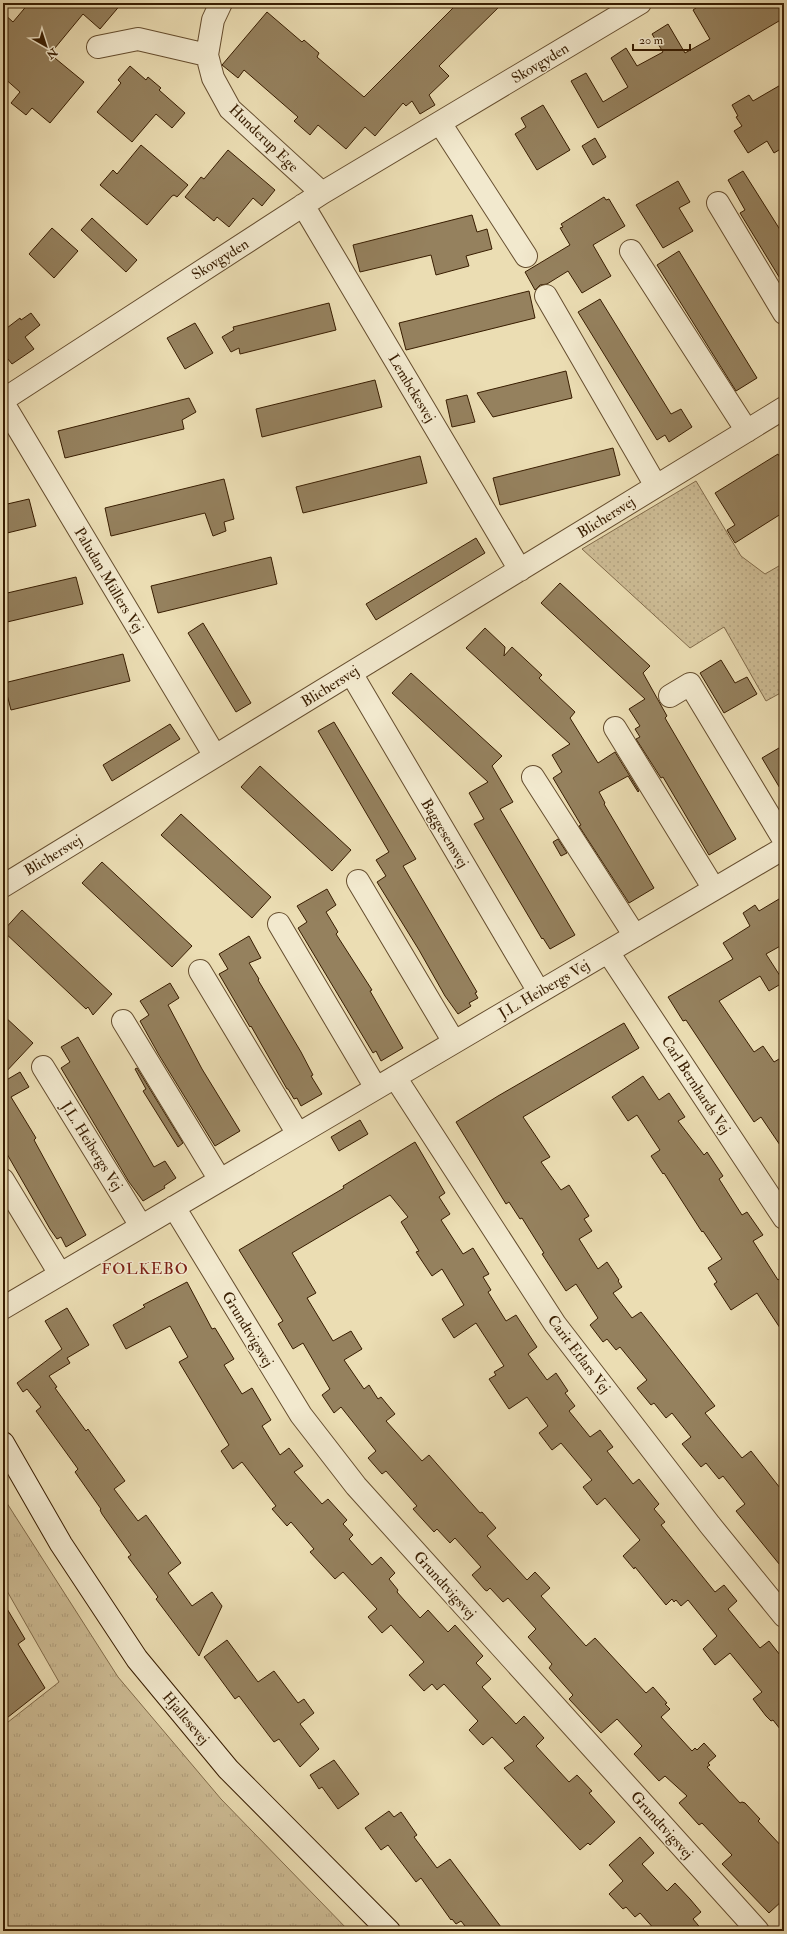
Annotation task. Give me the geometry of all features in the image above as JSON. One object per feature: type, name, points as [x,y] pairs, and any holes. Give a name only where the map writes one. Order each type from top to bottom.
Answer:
[{"type":"street","name":"Hunderup Ege","points":[[221,3],[213,20],[207,55],[213,78],[230,109],[322,193]]},
{"type":"street","name":"Skovgyden","points":[[5,396],[322,193],[640,3]]},
{"type":"street","points":[[98,47],[138,39],[207,55]]},
{"type":"street","points":[[440,123],[526,256]]},
{"type":"street","points":[[718,203],[784,313]]},
{"type":"street","name":"Lembckesvej","points":[[304,205],[520,570]]},
{"type":"street","points":[[631,250],[747,431]]},
{"type":"street","points":[[546,296],[656,486]]},
{"type":"street","name":"Paludan Müllers Vej","points":[[5,396],[215,756]]},
{"type":"street","name":"Blichersvej","points":[[3,886],[784,408]]},
{"type":"street","name":"Baggesensvej","points":[[351,673],[539,992]]},
{"type":"street","points":[[670,696],[690,684],[784,840]]},
{"type":"street","points":[[615,728],[714,889]]},
{"type":"street","points":[[533,777],[635,936]]},
{"type":"street","name":"J.L. Heibergs Vej","points":[[3,1308],[784,848]]},
{"type":"street","points":[[358,882],[454,1042]]},
{"type":"street","points":[[279,924],[376,1088]]},
{"type":"street","name":"Carl Bernhards Vej","points":[[608,952],[784,1218]]},
{"type":"street","points":[[200,970],[298,1134]]},
{"type":"street","points":[[123,1021],[220,1180]]},
{"type":"street","name":"J.L. Heibergs Vej","points":[[43,1067],[141,1226]]},
{"type":"street","name":"Carit Etlars Vej","points":[[395,1077],[555,1324],[710,1525],[784,1616]]},
{"type":"street","points":[[3,1180],[60,1274]]},
{"type":"street","name":"Grundtvigsvej","points":[[174,1207],[301,1415],[356,1486],[758,1931]]},
{"type":"street","name":"Hjallesevej","points":[[3,1444],[60,1544],[137,1659],[228,1769],[389,1931]]},
{"type":"street","name":"Hjallesevej","points":[[3,1458],[20,1476]]},
{"type":"green space","points":[[696,481],[741,556],[765,574],[784,563],[784,691],[766,701],[724,627],[690,648],[582,549]]},
{"type":"green space","points":[[3,1497],[118,1677],[221,1799],[349,1931],[3,1931],[3,1726],[59,1682],[3,1584]]},
{"type":"building","points":[[29,3],[122,3],[100,29],[83,14],[50,54],[84,82],[50,123],[32,108],[26,115],[11,103],[20,92],[3,77],[3,13],[13,22]]},
{"type":"building","points":[[458,3],[503,3],[439,66],[449,76],[429,95],[435,105],[420,114],[412,101],[406,106],[403,103],[375,136],[365,127],[346,149],[318,125],[310,135],[294,121],[298,117],[244,70],[238,78],[222,65],[267,12],[302,42],[304,40],[319,53],[317,57],[364,97]]},
{"type":"building","points":[[703,3],[784,3],[784,18],[598,128],[571,81],[586,73],[603,102],[628,87],[611,58],[626,48],[637,66],[663,52],[652,34],[668,24],[685,53],[710,39],[693,10]]},
{"type":"building","points":[[130,66],[146,80],[148,77],[161,88],[159,90],[185,113],[172,128],[156,114],[132,142],[97,112],[121,83],[118,80]]},
{"type":"building","points":[[784,83],[784,147],[774,153],[767,141],[748,153],[734,131],[742,126],[736,117],[738,116],[732,105],[749,95],[753,101]]},
{"type":"building","points":[[543,105],[570,150],[537,170],[515,134],[526,127],[521,118]]},
{"type":"building","points":[[595,138],[606,157],[593,165],[582,146]]},
{"type":"building","points":[[141,145],[188,185],[177,197],[174,195],[172,196],[147,225],[100,185],[113,170],[117,174]]},
{"type":"building","points":[[228,150],[275,190],[262,206],[253,198],[229,227],[217,217],[214,221],[185,197],[201,177],[204,179]]},
{"type":"building","points":[[743,171],[784,236],[784,285],[740,213],[745,210],[728,180]]},
{"type":"building","points":[[678,181],[690,202],[679,208],[693,231],[663,248],[636,205]]},
{"type":"building","points":[[604,197],[606,200],[609,199],[625,226],[593,245],[611,276],[582,293],[568,271],[547,284],[540,285],[535,290],[525,272],[570,245],[560,228],[563,227],[561,224]]},
{"type":"building","points":[[472,215],[477,232],[487,229],[492,249],[466,256],[469,266],[436,275],[431,255],[360,272],[353,245]]},
{"type":"building","points":[[92,218],[137,260],[126,272],[81,230]]},
{"type":"building","points":[[52,228],[78,251],[54,278],[29,254]]},
{"type":"building","points":[[679,251],[757,378],[736,391],[657,265]]},
{"type":"building","points":[[529,291],[535,318],[406,350],[399,323]]},
{"type":"building","points":[[600,299],[671,414],[681,409],[692,427],[669,442],[665,435],[657,440],[578,312]]},
{"type":"building","points":[[329,303],[336,330],[240,354],[239,348],[231,352],[222,337],[234,330],[233,327]]},
{"type":"building","points":[[31,313],[40,325],[25,337],[34,349],[12,364],[3,353],[3,331],[20,318],[21,320]]},
{"type":"building","points":[[195,323],[213,353],[185,369],[167,338]]},
{"type":"building","points":[[566,371],[572,398],[493,417],[477,393]]},
{"type":"building","points":[[375,380],[382,407],[262,437],[256,409]]},
{"type":"building","points":[[467,395],[475,422],[452,427],[446,400]]},
{"type":"building","points":[[189,398],[196,412],[182,420],[184,429],[65,458],[58,431]]},
{"type":"building","points":[[613,448],[620,475],[500,505],[493,478]]},
{"type":"building","points":[[778,454],[784,465],[784,512],[735,543],[727,530],[735,525],[715,493]]},
{"type":"building","points":[[420,456],[427,483],[303,513],[296,487]]},
{"type":"building","points":[[224,479],[234,519],[224,522],[226,531],[213,536],[205,513],[111,536],[105,508]]},
{"type":"building","points":[[29,499],[36,526],[3,534],[3,505]]},
{"type":"building","points":[[476,538],[485,553],[376,620],[366,604]]},
{"type":"building","points":[[271,557],[277,584],[158,613],[151,586]]},
{"type":"building","points":[[76,577],[83,604],[3,623],[3,594]]},
{"type":"building","points":[[560,583],[650,666],[643,673],[667,716],[665,718],[736,839],[709,855],[663,777],[661,778],[636,739],[640,737],[635,729],[640,726],[629,709],[645,699],[541,603]]},
{"type":"building","points":[[203,623],[251,703],[236,712],[188,633]]},
{"type":"building","points":[[485,628],[505,647],[504,656],[512,647],[542,675],[539,678],[575,712],[570,718],[598,763],[615,752],[639,791],[638,792],[628,776],[599,792],[605,803],[604,804],[654,888],[629,903],[579,826],[581,825],[553,778],[562,772],[552,755],[570,744],[466,648]]},
{"type":"building","points":[[123,654],[130,681],[11,710],[4,683]]},
{"type":"building","points":[[721,660],[735,683],[747,677],[757,694],[724,713],[700,673]]},
{"type":"building","points":[[411,673],[502,756],[492,766],[513,802],[500,809],[575,935],[550,949],[543,938],[542,939],[474,824],[484,819],[469,793],[488,782],[392,693]]},
{"type":"building","points":[[334,722],[416,859],[403,866],[477,992],[475,993],[478,998],[469,1003],[471,1006],[458,1014],[445,996],[419,950],[377,882],[386,876],[376,860],[389,852],[318,731]]},
{"type":"building","points":[[170,724],[180,739],[112,781],[103,765]]},
{"type":"building","points":[[784,745],[784,795],[762,758]]},
{"type":"building","points":[[260,766],[351,850],[332,871],[241,787]]},
{"type":"building","points":[[181,814],[271,897],[252,918],[161,835]]},
{"type":"building","points":[[558,839],[567,853],[561,856],[553,842]]},
{"type":"building","points":[[102,862],[192,946],[172,967],[82,883]]},
{"type":"building","points":[[327,889],[336,905],[326,912],[338,932],[336,934],[372,990],[370,991],[403,1048],[381,1061],[376,1051],[373,1053],[298,928],[307,922],[297,906]]},
{"type":"building","points":[[784,896],[784,944],[766,954],[784,982],[769,991],[760,976],[719,1001],[754,1052],[763,1046],[774,1062],[784,1056],[784,1151],[761,1117],[754,1122],[686,1020],[683,1021],[668,997],[733,959],[723,943],[750,926],[743,913],[755,905],[759,911]]},
{"type":"building","points":[[22,910],[112,994],[93,1015],[88,1007],[86,1009],[3,931]]},
{"type":"building","points":[[249,936],[261,958],[249,963],[301,1052],[313,1075],[311,1076],[322,1094],[301,1106],[297,1098],[294,1099],[287,1089],[219,974],[228,969],[219,954]]},
{"type":"building","points":[[170,983],[179,998],[168,1005],[202,1069],[240,1131],[215,1146],[159,1055],[140,1021],[149,1015],[140,1001]]},
{"type":"building","points":[[3,1015],[33,1043],[3,1075]]},
{"type":"building","points":[[624,1023],[639,1048],[523,1117],[550,1157],[541,1162],[561,1190],[569,1185],[589,1216],[584,1219],[592,1231],[579,1239],[598,1269],[607,1262],[619,1280],[618,1281],[622,1287],[613,1293],[632,1318],[641,1312],[715,1406],[705,1413],[742,1458],[751,1451],[784,1493],[784,1570],[736,1511],[745,1504],[723,1476],[719,1479],[706,1463],[701,1467],[682,1444],[691,1437],[672,1413],[666,1418],[654,1403],[651,1405],[637,1388],[647,1380],[620,1347],[616,1350],[607,1339],[603,1342],[590,1325],[598,1318],[576,1284],[566,1291],[542,1254],[544,1253],[522,1218],[520,1219],[509,1202],[506,1204],[456,1122]]},
{"type":"building","points":[[78,1037],[154,1167],[165,1161],[176,1178],[164,1186],[165,1188],[143,1201],[129,1182],[61,1068],[70,1062],[61,1047]]},
{"type":"building","points":[[137,1068],[183,1143],[178,1147],[143,1091],[146,1089],[135,1069]]},
{"type":"building","points":[[20,1072],[29,1087],[11,1097],[36,1138],[34,1140],[86,1235],[66,1247],[61,1237],[57,1239],[50,1229],[3,1147],[3,1082]]},
{"type":"building","points":[[643,1076],[659,1100],[669,1093],[685,1117],[678,1121],[704,1155],[707,1152],[723,1176],[719,1179],[742,1215],[747,1212],[763,1235],[753,1241],[778,1280],[784,1275],[784,1334],[757,1293],[731,1310],[714,1284],[717,1282],[708,1268],[722,1259],[651,1156],[660,1150],[637,1115],[628,1121],[612,1097]]},
{"type":"building","points":[[360,1120],[368,1134],[339,1151],[331,1137]]},
{"type":"building","points":[[415,1142],[445,1193],[439,1197],[450,1214],[441,1220],[463,1254],[473,1248],[489,1274],[483,1277],[491,1290],[488,1292],[506,1321],[516,1315],[537,1347],[528,1354],[547,1380],[556,1373],[568,1391],[565,1393],[575,1406],[569,1411],[590,1437],[600,1430],[613,1447],[607,1451],[633,1484],[639,1479],[659,1504],[654,1509],[665,1522],[661,1525],[715,1592],[724,1585],[737,1601],[728,1609],[760,1648],[769,1641],[784,1660],[784,1734],[773,1720],[771,1721],[766,1716],[753,1699],[762,1692],[730,1653],[715,1665],[703,1649],[717,1636],[688,1600],[681,1606],[676,1600],[674,1602],[672,1599],[666,1605],[635,1567],[634,1569],[623,1556],[640,1540],[605,1498],[597,1505],[583,1487],[592,1480],[561,1443],[552,1450],[539,1433],[548,1426],[527,1397],[509,1409],[489,1379],[496,1375],[494,1372],[504,1366],[476,1323],[454,1338],[442,1319],[464,1305],[442,1269],[432,1276],[416,1252],[419,1251],[401,1222],[408,1217],[390,1195],[292,1253],[316,1293],[307,1298],[333,1341],[351,1331],[362,1349],[344,1360],[364,1389],[369,1385],[378,1399],[381,1397],[395,1414],[386,1421],[422,1461],[429,1455],[480,1513],[482,1512],[496,1528],[487,1536],[527,1580],[535,1572],[550,1588],[541,1596],[586,1646],[595,1638],[646,1693],[653,1687],[667,1703],[665,1704],[670,1709],[661,1717],[692,1751],[695,1748],[697,1750],[704,1743],[716,1756],[708,1763],[710,1765],[707,1767],[740,1803],[745,1803],[760,1819],[758,1821],[784,1849],[784,1899],[769,1913],[722,1864],[732,1855],[702,1823],[699,1825],[679,1803],[687,1796],[665,1776],[659,1781],[634,1754],[642,1746],[617,1719],[601,1733],[569,1699],[573,1695],[549,1668],[552,1664],[528,1637],[536,1629],[508,1598],[503,1602],[490,1588],[487,1591],[485,1590],[472,1575],[481,1567],[455,1538],[450,1543],[437,1529],[434,1532],[413,1509],[417,1506],[386,1471],[382,1474],[368,1458],[376,1451],[341,1407],[334,1413],[322,1395],[330,1389],[303,1343],[293,1349],[278,1324],[283,1321],[239,1250],[344,1188],[343,1186]]},
{"type":"building","points":[[187,1282],[212,1329],[215,1328],[234,1359],[224,1365],[242,1394],[252,1388],[271,1420],[262,1426],[280,1455],[289,1448],[303,1466],[294,1472],[322,1504],[328,1499],[347,1520],[343,1524],[353,1535],[349,1539],[372,1565],[381,1557],[395,1573],[389,1579],[398,1590],[397,1592],[420,1618],[428,1610],[448,1632],[455,1625],[483,1656],[476,1663],[491,1679],[482,1687],[516,1724],[524,1716],[544,1738],[536,1746],[569,1782],[577,1775],[592,1791],[589,1793],[615,1822],[590,1845],[588,1843],[580,1850],[504,1768],[514,1761],[492,1737],[483,1745],[469,1730],[478,1721],[444,1684],[437,1690],[432,1684],[424,1691],[409,1675],[424,1662],[391,1625],[382,1633],[368,1617],[377,1609],[343,1572],[335,1579],[310,1552],[314,1549],[291,1522],[287,1526],[272,1509],[276,1506],[242,1462],[233,1469],[221,1451],[229,1445],[179,1362],[188,1357],[170,1326],[126,1349],[113,1325],[145,1307],[143,1305]]},
{"type":"building","points":[[67,1308],[89,1345],[67,1358],[70,1363],[49,1376],[57,1387],[55,1388],[86,1431],[88,1429],[125,1481],[114,1489],[138,1521],[146,1515],[181,1563],[168,1573],[192,1606],[212,1592],[222,1606],[199,1656],[156,1599],[158,1597],[128,1557],[131,1555],[75,1472],[78,1469],[36,1411],[41,1407],[27,1389],[23,1392],[17,1383],[62,1349],[45,1321]]},
{"type":"building","points":[[3,1602],[25,1639],[18,1644],[45,1688],[3,1721]]},
{"type":"building","points":[[227,1640],[258,1682],[274,1671],[298,1703],[304,1699],[314,1713],[300,1724],[319,1749],[300,1767],[279,1739],[274,1742],[239,1696],[235,1699],[204,1657]]},
{"type":"building","points":[[334,1760],[359,1794],[338,1809],[322,1787],[319,1789],[310,1775]]},
{"type":"building","points":[[389,1811],[394,1817],[401,1812],[417,1835],[414,1837],[437,1868],[450,1859],[504,1931],[469,1931],[461,1921],[456,1924],[452,1919],[451,1920],[421,1878],[416,1882],[388,1845],[381,1850],[365,1828]]},
{"type":"building","points":[[640,1837],[654,1853],[642,1864],[667,1891],[675,1883],[690,1899],[701,1912],[693,1919],[703,1931],[656,1931],[640,1913],[635,1917],[626,1907],[623,1909],[609,1894],[623,1881],[609,1865]]},
{"type":"district","name":"FOLKEBO","points":[[145,1268]]}]
